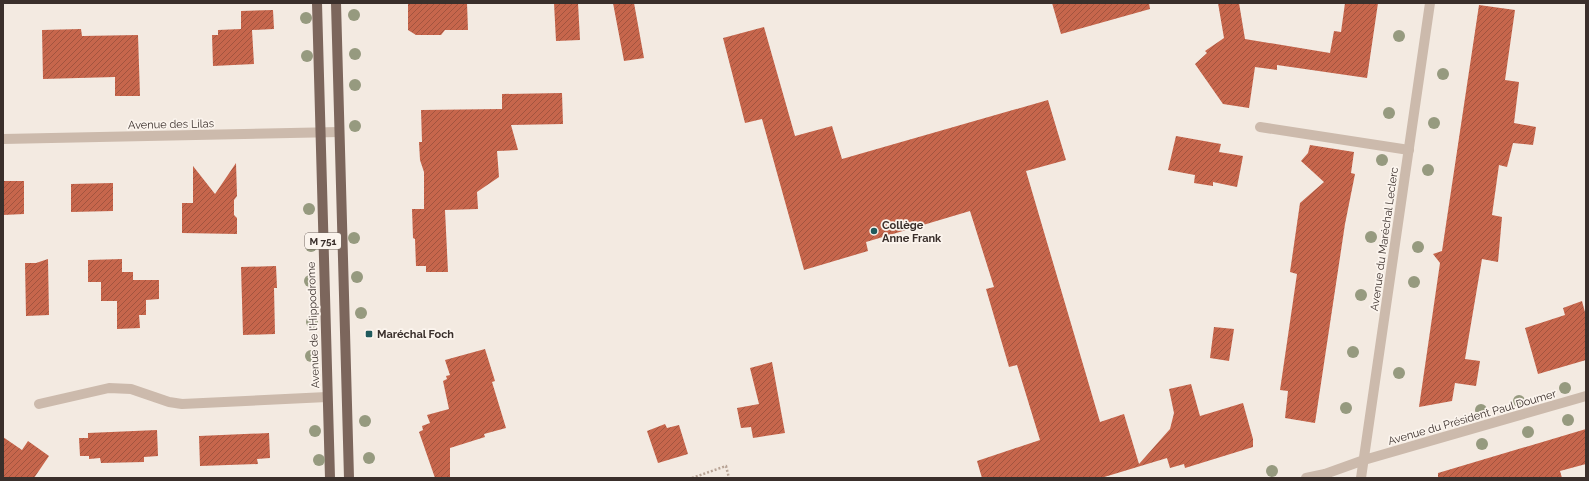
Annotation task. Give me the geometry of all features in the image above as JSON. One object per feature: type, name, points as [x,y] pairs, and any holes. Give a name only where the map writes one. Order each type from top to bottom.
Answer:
[{"type":"main road","name":"Avenue de l'Hippodrome","points":[[316,3],[330,478]]},
{"type":"main road","name":"M 751","points":[[336,3],[349,478]]},
{"type":"street","name":"Avenue du Maréchal Leclerc","points":[[1361,478],[1430,3]]},
{"type":"street","points":[[1260,127],[1409,150]]},
{"type":"street","name":"Avenue des Lilas","points":[[3,139],[339,132]]},
{"type":"street","points":[[39,404],[109,388],[121,388],[182,404],[327,397]]},
{"type":"street","name":"Avenue du Président Paul Doumer","points":[[1306,478],[1325,474],[1364,460],[1586,396]]},
{"type":"path","points":[[692,478],[726,466],[729,478]]},
{"type":"building","points":[[408,3],[467,3],[468,30],[445,30],[441,35],[416,35],[408,30]]},
{"type":"building","points":[[554,3],[578,3],[580,40],[556,41]]},
{"type":"building","points":[[613,3],[634,3],[644,58],[624,61]]},
{"type":"building","points":[[1052,3],[1149,3],[1150,9],[1061,34]]},
{"type":"building","points":[[1218,3],[1239,3],[1245,39],[1330,53],[1334,31],[1341,32],[1345,3],[1378,3],[1367,78],[1277,65],[1277,70],[1255,67],[1249,108],[1223,104],[1195,64],[1207,53],[1205,51],[1224,38]]},
{"type":"building","points":[[1479,5],[1515,10],[1505,80],[1519,82],[1514,123],[1536,127],[1533,145],[1513,143],[1507,167],[1499,165],[1492,215],[1502,217],[1498,262],[1482,259],[1465,359],[1480,361],[1476,386],[1455,383],[1452,401],[1419,407],[1440,263],[1433,254],[1442,251]]},
{"type":"building","points":[[273,10],[274,29],[252,30],[254,64],[213,66],[212,35],[218,35],[218,30],[241,29],[241,11]]},
{"type":"building","points":[[764,27],[795,136],[832,126],[842,159],[1048,100],[1066,160],[1026,171],[1100,422],[1124,414],[1139,464],[1170,429],[1174,413],[1169,389],[1191,384],[1200,416],[1243,403],[1253,439],[1253,447],[1185,468],[1184,464],[1170,468],[1167,458],[1101,478],[982,478],[977,461],[1040,440],[1017,365],[1009,367],[986,289],[994,287],[970,211],[866,242],[868,251],[804,270],[762,119],[745,123],[723,38]]},
{"type":"building","points":[[81,29],[82,36],[138,35],[140,96],[115,96],[115,77],[43,79],[42,30]]},
{"type":"building","points":[[562,93],[563,124],[511,125],[518,150],[497,151],[499,177],[477,192],[478,209],[445,210],[448,272],[426,272],[426,266],[416,266],[412,209],[424,209],[424,172],[420,160],[419,142],[422,142],[421,110],[502,109],[502,94]]},
{"type":"building","points":[[1176,136],[1221,144],[1219,152],[1243,156],[1237,187],[1213,182],[1213,186],[1194,183],[1195,175],[1168,170]]},
{"type":"building","points":[[1310,145],[1354,152],[1351,173],[1355,174],[1345,224],[1315,423],[1285,418],[1288,391],[1280,390],[1297,274],[1290,272],[1300,203],[1324,182],[1301,161],[1308,153]]},
{"type":"building","points":[[236,163],[237,196],[234,200],[234,215],[237,218],[237,234],[182,233],[182,203],[193,203],[193,166],[215,194]]},
{"type":"building","points":[[3,181],[24,181],[24,214],[3,215]]},
{"type":"building","points":[[113,183],[113,211],[71,212],[71,184]]},
{"type":"building","points":[[48,259],[49,315],[26,316],[25,263],[36,263]]},
{"type":"building","points":[[122,259],[122,272],[133,272],[133,280],[159,280],[159,299],[146,300],[146,315],[139,315],[140,328],[117,329],[117,301],[101,301],[101,282],[88,282],[88,260]]},
{"type":"building","points":[[276,266],[277,288],[274,288],[275,334],[243,335],[241,267]]},
{"type":"building","points":[[1582,301],[1586,316],[1586,360],[1538,374],[1525,328],[1565,315],[1563,308]]},
{"type":"building","points":[[1214,327],[1234,329],[1229,361],[1210,358]]},
{"type":"building","points":[[485,349],[495,381],[492,382],[506,428],[484,434],[485,437],[450,448],[450,478],[435,478],[419,432],[423,430],[422,426],[430,423],[427,415],[449,409],[443,381],[447,379],[446,376],[450,375],[445,360]]},
{"type":"building","points":[[772,362],[785,433],[753,438],[751,427],[741,428],[737,408],[759,404],[750,368]]},
{"type":"building","points":[[665,424],[667,428],[679,425],[688,454],[658,463],[647,431]]},
{"type":"building","points":[[1586,429],[1586,464],[1560,471],[1562,478],[1438,478],[1438,473]]},
{"type":"building","points":[[157,430],[158,456],[144,457],[144,462],[101,463],[100,458],[89,459],[89,456],[80,456],[79,438],[88,438],[88,433]]},
{"type":"building","points":[[269,433],[270,458],[257,459],[258,464],[200,466],[199,436]]},
{"type":"building","points":[[3,437],[22,450],[28,441],[49,456],[34,478],[3,478]]},
{"type":"place","name":"Collège Anne Frank","points":[[874,231]]},
{"type":"place","name":"Maréchal Foch","points":[[369,334]]}]
